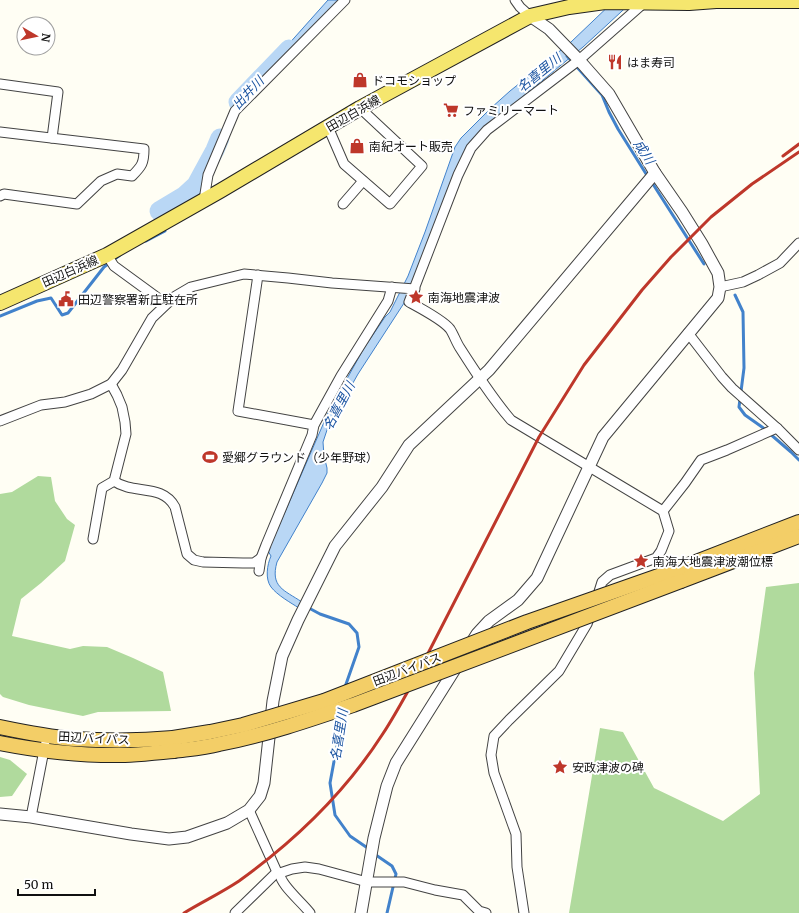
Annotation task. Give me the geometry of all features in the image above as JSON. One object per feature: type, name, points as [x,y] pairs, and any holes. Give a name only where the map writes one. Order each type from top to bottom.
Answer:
[{"type":"highway","name":"田辺バイパス","points":[[679,575],[799,522]]},
{"type":"highway","name":"田辺バイパス","points":[[0,743],[44,751],[125,755],[173,744],[210,732],[243,725],[324,702],[527,622],[799,536]]},
{"type":"highway","name":"田辺バイパス","points":[[0,727],[47,736],[73,739],[141,740],[173,744]]},
{"type":"main road","name":"田辺白浜線","points":[[0,303],[111,260],[204,200],[360,108],[530,16],[576,6],[605,2],[642,1],[689,3],[716,1],[799,1]]},
{"type":"street","points":[[204,200],[208,175],[235,111],[346,0]]},
{"type":"street","points":[[361,913],[374,838],[387,786],[396,763],[477,634],[489,621],[518,600],[538,578],[602,437],[718,298],[720,287],[718,273],[705,250],[682,212],[655,173],[609,94],[549,29],[530,16],[515,0]]},
{"type":"street","points":[[524,913],[517,867],[516,834],[494,773],[491,755],[494,736],[559,671],[587,624],[602,582],[610,575],[656,558],[669,531],[663,511],[511,420],[496,403],[458,346],[449,328],[434,316],[409,302],[458,175],[471,148],[487,130],[579,60],[642,1]]},
{"type":"street","points":[[0,84],[58,92],[52,138]]},
{"type":"street","points":[[328,127],[344,164],[390,204],[422,166],[360,108]]},
{"type":"street","points":[[0,132],[144,149],[144,158],[141,166],[132,176],[117,174],[101,181],[76,204],[4,194],[0,196]]},
{"type":"street","points":[[0,814],[31,817],[169,839],[187,837],[227,823],[249,810],[260,796],[264,783],[274,701],[282,656],[311,593],[335,546],[382,487],[409,445],[489,370],[655,173]]},
{"type":"street","points":[[343,204],[364,181]]},
{"type":"street","points":[[720,287],[744,282],[780,263],[799,243]]},
{"type":"street","points":[[111,260],[166,304]]},
{"type":"street","points":[[0,421],[41,405],[64,402],[91,394],[111,384],[122,370],[152,318],[174,297],[191,287],[244,274],[413,289]]},
{"type":"street","points":[[258,275],[238,411],[314,425]]},
{"type":"street","points":[[259,571],[261,558],[312,435],[314,425],[341,376],[388,301],[394,287]]},
{"type":"street","points":[[688,333],[732,388],[777,428],[799,450]]},
{"type":"street","points":[[92,539],[102,488],[114,481],[126,434],[122,408],[111,384]]},
{"type":"street","points":[[663,511],[701,460],[777,428]]},
{"type":"street","points":[[114,481],[126,487],[159,493],[166,496],[174,507],[188,554],[194,560],[202,562],[243,563],[254,562],[261,558]]},
{"type":"street","points":[[31,817],[47,736]]},
{"type":"street","points":[[249,810],[280,877],[310,913]]},
{"type":"street","points":[[235,913],[279,873],[305,867],[320,869],[367,882],[404,882],[463,895],[479,911],[486,913]]},
{"type":"green space","points":[[38,476],[51,477],[55,501],[67,519],[75,525],[65,561],[21,599],[12,636],[70,649],[83,646],[107,647],[163,672],[171,711],[98,712],[83,716],[29,705],[3,697],[0,694],[0,494],[12,492]]},
{"type":"green space","points":[[799,583],[799,913],[569,913],[600,728],[623,732],[654,788],[723,821],[760,794],[754,673],[766,587]]},
{"type":"green space","points":[[0,757],[10,760],[27,774],[12,796],[0,797]]},
{"type":"water","points":[[328,0],[342,0],[272,70],[270,65]]},
{"type":"water","points":[[615,0],[634,0],[583,47],[475,136],[466,147],[406,300],[358,374],[328,427],[323,442],[327,473],[277,562],[275,577],[277,582],[284,591],[302,602],[299,608],[284,599],[269,584],[267,572],[271,556],[268,551],[328,413],[364,348],[390,312],[408,276],[455,147],[461,138],[491,108],[571,42]]},
{"type":"waterway","name":"出井川","points":[[238,102],[289,49]]},
{"type":"waterway","name":"成川","points":[[567,56],[602,95],[618,129],[648,177]]},
{"type":"waterway","name":"出井川","points":[[159,211],[184,196],[196,185],[220,138]]},
{"type":"waterway","name":"成川","points":[[651,181],[704,264]]},
{"type":"waterway","name":"出井川","points":[[146,241],[165,231]]},
{"type":"waterway","name":"出井川","points":[[0,316],[37,301],[51,298],[62,315],[68,313],[104,267],[120,255]]},
{"type":"waterway","name":"成川","points":[[735,295],[743,312],[744,368],[739,407],[745,415],[762,427],[799,460]]},
{"type":"waterway","name":"名喜里川","points":[[307,607],[320,614],[349,624],[357,633],[359,647],[345,687]]},
{"type":"waterway","name":"名喜里川","points":[[343,713],[330,783],[335,815],[350,836],[369,849]]},
{"type":"waterway","name":"名喜里川","points":[[373,853],[392,866],[396,874],[387,913]]},
{"type":"railway","points":[[783,156],[799,144]]},
{"type":"railway","points":[[184,913],[239,881],[280,849],[318,815],[352,777],[382,735],[402,702],[539,437],[584,365],[642,290],[671,257],[711,217],[752,184],[799,152]]},
{"type":"place","name":"はま寿司","points":[[615,62]]},
{"type":"place","name":"ドコモショップ","points":[[360,80]]},
{"type":"place","name":"ファミリーマート","points":[[451,110]]},
{"type":"place","name":"南紀オート販売","points":[[357,146]]},
{"type":"place","name":"南海地震津波","points":[[416,297]]},
{"type":"place","name":"田辺警察署新庄駐在所","points":[[66,299]]},
{"type":"place","name":"愛郷グラウンド（少年野球）","points":[[210,457]]},
{"type":"place","name":"南海大地震津波潮位標","points":[[641,561]]},
{"type":"place","name":"安政津波の碑","points":[[560,767]]}]
